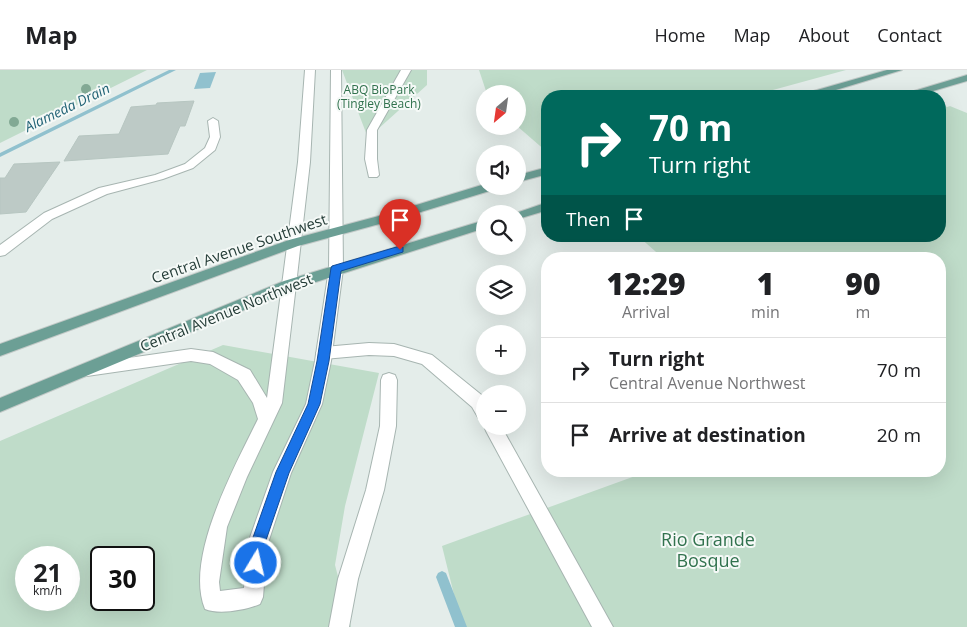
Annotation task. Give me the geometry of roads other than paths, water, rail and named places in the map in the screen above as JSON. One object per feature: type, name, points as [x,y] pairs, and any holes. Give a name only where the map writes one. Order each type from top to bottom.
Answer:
[{"type":"main road","points":[[827,90],[897,70]]},
{"type":"main road","points":[[927,90],[967,78]]},
{"type":"main road","points":[[526,176],[541,172]]},
{"type":"main road","name":"Central Avenue Southwest","points":[[0,350],[294,243],[476,191]]},
{"type":"main road","points":[[526,212],[541,208]]},
{"type":"main road","name":"Central Avenue Northwest","points":[[0,405],[289,284],[336,268],[476,227]]},
{"type":"street","points":[[310,70],[304,162],[274,403],[239,474],[218,527],[210,582],[212,602],[253,597],[257,546],[282,472],[314,404],[324,353],[336,268],[336,70]]},
{"type":"street","points":[[372,175],[372,130],[406,70]]},
{"type":"street","points":[[0,252],[48,216],[103,191],[189,166],[210,150],[215,137],[213,121]]},
{"type":"street","points":[[324,353],[369,349],[394,350],[427,358],[476,400]]},
{"type":"street","points":[[83,371],[191,355],[213,358],[244,375],[260,400],[266,420]]},
{"type":"street","points":[[339,627],[348,579],[375,490],[388,426],[389,380]]},
{"type":"street","points":[[497,435],[603,627]]},
{"type":"water","points":[[216,72],[210,88],[194,89],[200,73]]},
{"type":"waterway","name":"Alameda Drain","points":[[0,155],[173,70]]},
{"type":"waterway","points":[[442,577],[461,627]]},
{"type":"park label","name":"ABQ BioPark (Tingley Beach)","points":[[379,96]]},
{"type":"park label","name":"Rio Grande Bosque","points":[[708,549]]}]
